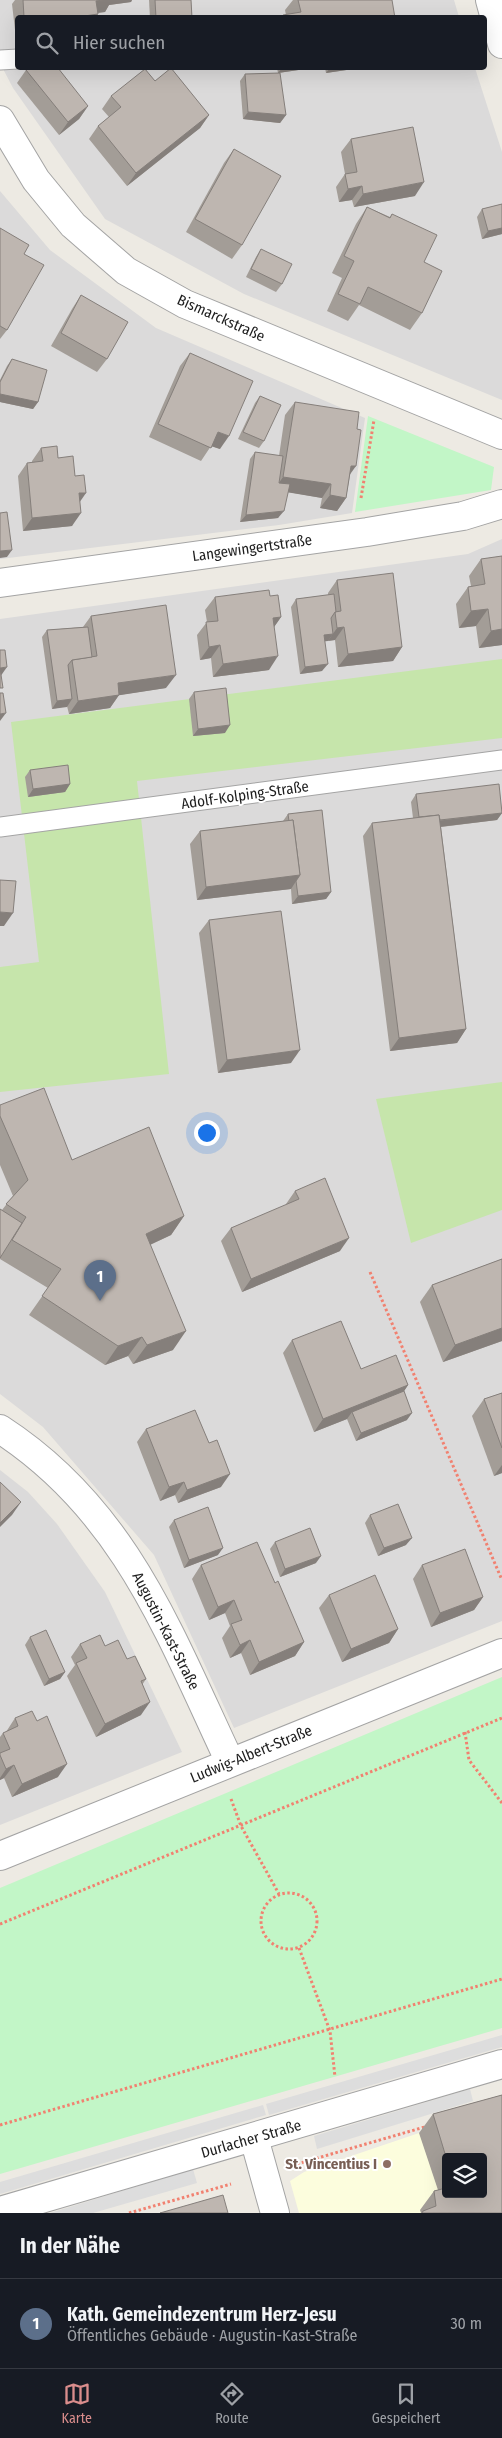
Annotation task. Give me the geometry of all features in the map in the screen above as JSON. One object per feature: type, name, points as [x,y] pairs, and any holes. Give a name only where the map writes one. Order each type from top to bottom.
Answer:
[{"type":"street","points":[[490,0],[502,44]]},
{"type":"street","name":"Bismarckstraße","points":[[2,126],[36,180],[74,225],[126,271],[185,304],[386,389],[502,435]]},
{"type":"street","name":"Langewingertstraße","points":[[0,582],[367,532],[464,516],[502,504]]},
{"type":"street","name":"Augustin-Kast-Straße","points":[[0,1429],[26,1446],[69,1484],[119,1544],[148,1588],[230,1762]]},
{"type":"street","name":"Ludwig-Albert-Straße","points":[[0,1856],[502,1653]]},
{"type":"street","name":"Durlacher Straße","points":[[0,2211],[502,2064]]},
{"type":"street","points":[[254,2138],[275,2213]]},
{"type":"lane","points":[[0,60],[15,59]]},
{"type":"lane","name":"Adolf-Kolping-Straße","points":[[0,827],[496,761]]},
{"type":"path","points":[[367,532],[359,511],[375,414],[386,389]]},
{"type":"path","points":[[370,1272],[502,1580]]},
{"type":"path","points":[[0,1924],[502,1718]]},
{"type":"path","points":[[465,1732],[469,1760],[502,1803]]},
{"type":"path","points":[[234,1807],[241,1826],[280,1894]]},
{"type":"path","points":[[280,1894],[299,1894],[314,1907],[317,1916],[314,1936],[308,1943],[299,1948],[289,1950],[280,1948],[271,1943],[264,1935],[262,1916],[265,1907],[280,1894]]},
{"type":"path","points":[[299,1948],[330,2031],[335,2079],[344,2111]]},
{"type":"path","points":[[0,2125],[502,1980]]},
{"type":"path","points":[[129,2213],[435,2123]]},
{"type":"shaded area","points":[[0,0],[454,0],[458,15],[15,15],[15,70],[476,70],[502,152],[502,400],[244,294],[105,219],[13,88],[0,63]]},
{"type":"shaded area","points":[[0,191],[50,250],[156,328],[365,418],[352,513],[279,525],[0,559]]},
{"type":"shaded area","points":[[502,539],[502,1621],[234,1728],[154,1555],[43,1427],[0,1394],[0,619],[468,554]]},
{"type":"shaded area","points":[[0,1470],[28,1492],[57,1524],[105,1592],[182,1752],[0,1825]]},
{"type":"shaded area","points":[[502,2035],[502,2047],[269,2115],[266,2104]]},
{"type":"shaded area","points":[[470,2089],[473,2101],[317,2149],[314,2136]]},
{"type":"shaded area","points":[[263,2105],[266,2115],[0,2194],[0,2182]]},
{"type":"shaded area","name":"St. Vincentius I","points":[[502,2110],[502,2213],[299,2213],[290,2181],[304,2172],[419,2133]]},
{"type":"shaded area","points":[[193,2169],[197,2183],[93,2213],[50,2213]]},
{"type":"green space","points":[[368,416],[494,467],[491,490],[355,512]]},
{"type":"green space","points":[[502,659],[502,738],[137,781],[169,1074],[0,1092],[0,967],[39,962],[11,722]]},
{"type":"green space","points":[[502,1082],[502,1210],[411,1243],[376,1099]]},
{"type":"green space","points":[[502,1677],[502,2028],[0,2174],[0,1888]]},
{"type":"building","points":[[23,0],[103,0],[96,1],[98,14],[24,15]]},
{"type":"building","points":[[155,0],[191,0],[192,15],[156,15]]},
{"type":"building","points":[[298,0],[392,0],[394,15],[283,15],[301,12]]},
{"type":"building","points":[[26,70],[60,70],[88,106],[68,122]]},
{"type":"building","points":[[144,70],[155,81],[169,70],[173,70],[209,115],[136,173],[98,126],[121,107],[111,96]]},
{"type":"building","points":[[280,73],[286,115],[248,112],[245,74]]},
{"type":"building","points":[[413,127],[424,182],[363,194],[362,186],[348,189],[345,174],[357,172],[351,139]]},
{"type":"building","points":[[234,149],[281,176],[242,245],[195,219]]},
{"type":"building","points":[[502,204],[502,228],[488,231],[482,209]]},
{"type":"building","points":[[367,207],[390,218],[392,214],[437,235],[424,262],[442,271],[422,313],[368,287],[360,304],[338,294],[354,261],[344,256]]},
{"type":"building","points":[[0,228],[29,245],[24,254],[44,265],[7,330],[0,326]]},
{"type":"building","points":[[261,249],[292,264],[282,284],[251,269]]},
{"type":"building","points":[[81,295],[128,322],[107,359],[61,333]]},
{"type":"building","points":[[190,353],[253,381],[229,436],[218,432],[211,448],[158,424]]},
{"type":"building","points":[[12,359],[47,370],[38,402],[0,394],[0,382]]},
{"type":"building","points":[[260,396],[281,405],[264,441],[243,432]]},
{"type":"building","points":[[295,402],[359,412],[357,429],[361,430],[356,466],[351,466],[346,498],[330,495],[331,484],[283,477]]},
{"type":"building","points":[[57,446],[58,458],[73,456],[75,476],[84,475],[86,493],[79,493],[81,513],[32,518],[27,463],[43,461],[41,448]]},
{"type":"building","points":[[255,452],[283,456],[279,483],[290,484],[284,511],[246,515]]},
{"type":"building","points":[[7,512],[12,550],[0,551],[0,513]]},
{"type":"building","points":[[502,556],[502,629],[491,631],[488,609],[471,611],[468,587],[485,584],[481,559]]},
{"type":"building","points":[[393,573],[402,647],[348,654],[344,627],[337,628],[335,612],[341,611],[337,580]]},
{"type":"building","points":[[269,590],[270,596],[278,595],[281,617],[273,618],[278,656],[223,664],[220,645],[209,647],[206,622],[218,621],[215,597]]},
{"type":"building","points":[[334,594],[336,612],[331,618],[333,634],[324,635],[328,664],[305,667],[296,599]]},
{"type":"building","points":[[166,605],[176,675],[118,683],[119,695],[78,701],[72,660],[97,656],[91,616]]},
{"type":"building","points":[[88,627],[92,657],[72,660],[68,665],[72,699],[57,701],[47,630]]},
{"type":"building","points":[[0,650],[5,650],[7,667],[0,668]]},
{"type":"building","points":[[0,668],[3,688],[0,688]]},
{"type":"building","points":[[226,688],[230,725],[198,729],[194,692]]},
{"type":"building","points":[[0,693],[3,693],[6,713],[0,714]]},
{"type":"building","points":[[68,765],[70,784],[33,789],[30,770]]},
{"type":"building","points":[[499,784],[502,813],[440,820],[439,815],[419,817],[416,794]]},
{"type":"building","points":[[322,810],[331,892],[298,896],[296,881],[300,875],[293,820],[289,821],[288,814]]},
{"type":"building","points":[[439,815],[466,1029],[399,1038],[372,823]]},
{"type":"building","points":[[293,820],[300,875],[206,887],[200,831]]},
{"type":"building","points":[[0,880],[16,881],[13,913],[0,912]]},
{"type":"building","points":[[281,911],[300,1050],[227,1060],[209,920]]},
{"type":"building","points":[[44,1088],[72,1160],[149,1127],[184,1216],[146,1234],[186,1331],[147,1345],[142,1337],[118,1346],[42,1296],[61,1269],[12,1240],[26,1217],[6,1204],[28,1180],[0,1116],[0,1105]]},
{"type":"building","points":[[325,1178],[349,1238],[251,1279],[231,1228],[299,1199],[295,1191]]},
{"type":"building","points":[[0,1209],[22,1223],[0,1258]]},
{"type":"building","points":[[502,1259],[502,1328],[455,1345],[432,1285]]},
{"type":"building","points":[[341,1321],[361,1369],[396,1355],[408,1385],[323,1419],[292,1340]]},
{"type":"building","points":[[404,1391],[412,1413],[361,1433],[352,1412]]},
{"type":"building","points":[[502,1393],[502,1448],[484,1399]]},
{"type":"building","points":[[195,1410],[209,1443],[217,1440],[230,1474],[187,1490],[184,1482],[169,1487],[146,1429]]},
{"type":"building","points":[[0,1482],[21,1502],[0,1523]]},
{"type":"building","points":[[398,1504],[412,1538],[384,1548],[370,1515]]},
{"type":"building","points":[[208,1507],[223,1548],[189,1560],[174,1520]]},
{"type":"building","points":[[310,1528],[321,1556],[285,1569],[275,1542]]},
{"type":"building","points":[[257,1542],[275,1583],[278,1581],[304,1642],[259,1662],[250,1640],[240,1645],[231,1624],[242,1620],[234,1600],[218,1607],[201,1565]]},
{"type":"building","points":[[465,1549],[483,1597],[440,1613],[422,1565]]},
{"type":"building","points":[[375,1575],[398,1629],[351,1649],[329,1595]]},
{"type":"building","points":[[46,1630],[65,1672],[49,1679],[30,1637]]},
{"type":"building","points":[[100,1635],[105,1646],[118,1640],[127,1659],[135,1656],[146,1679],[141,1681],[150,1702],[105,1724],[76,1663],[87,1658],[80,1644]]},
{"type":"building","points":[[32,1711],[37,1721],[47,1716],[67,1764],[22,1784],[14,1765],[6,1769],[0,1753],[10,1749],[3,1733],[18,1726],[15,1718]]},
{"type":"building","points":[[502,2095],[502,2213],[422,2213],[436,2206],[434,2191],[442,2189],[442,2198],[487,2198],[487,2153],[445,2153],[433,2114]]},
{"type":"building","points":[[223,2195],[228,2213],[160,2213]]},
{"type":"place","name":"Kath. Gemeindezentrum Herz-Jesu","points":[[100,1301]]},
{"type":"place","name":"St. Vincentius I","points":[[387,2164]]}]
